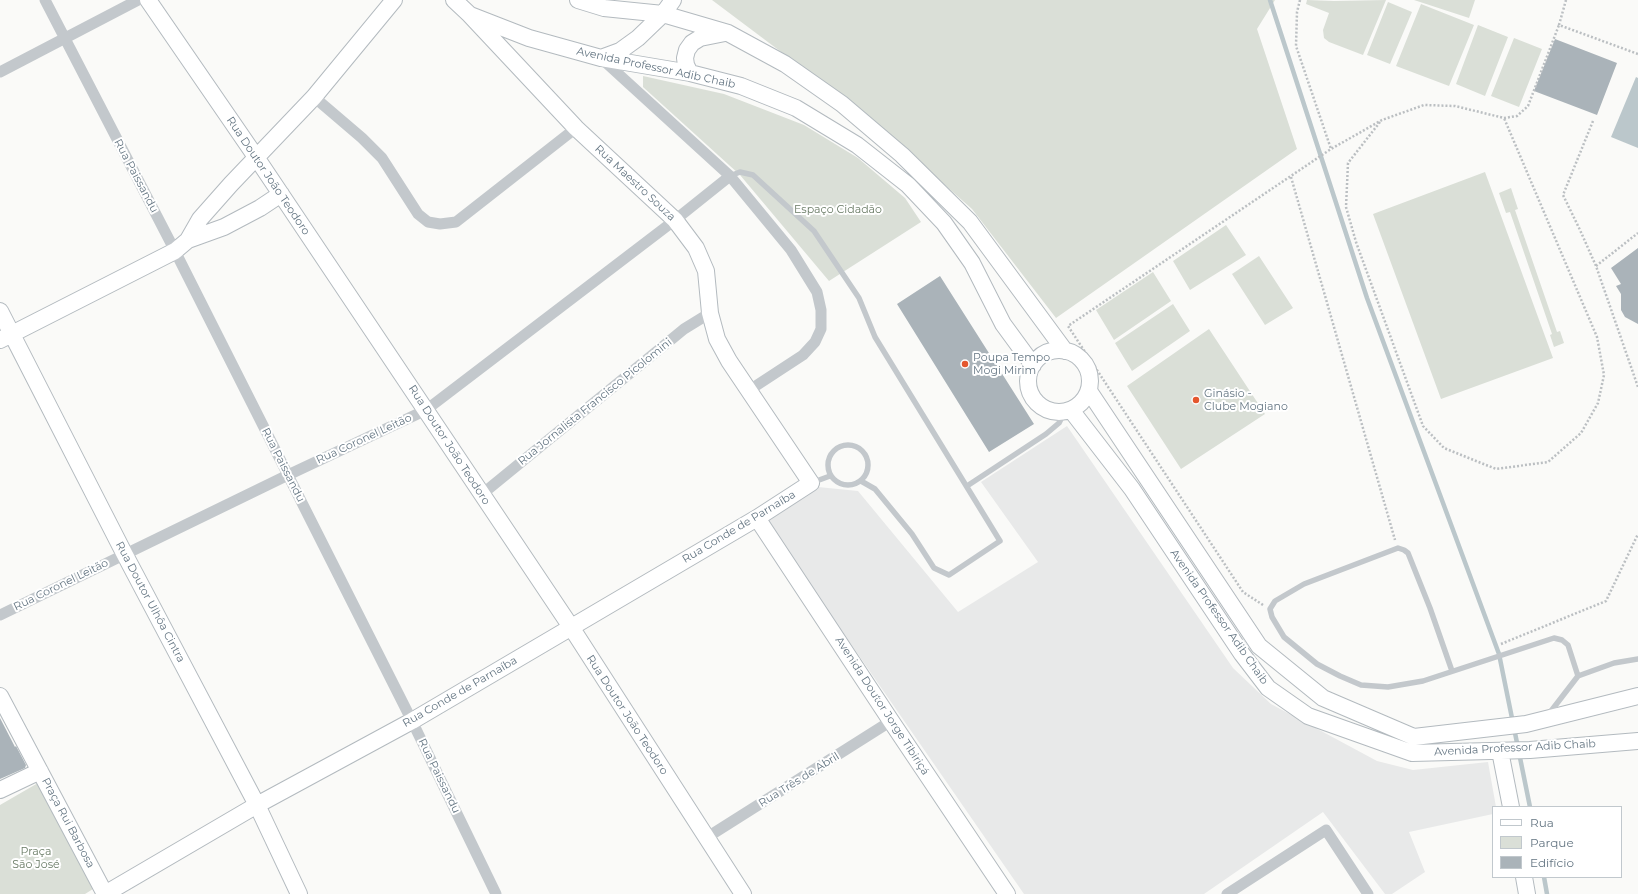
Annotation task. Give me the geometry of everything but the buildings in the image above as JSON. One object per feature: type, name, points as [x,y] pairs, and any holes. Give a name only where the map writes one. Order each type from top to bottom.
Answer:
[{"type":"street","name":"Rua Paissandu","points":[[45,0],[175,251],[412,721],[496,894]]},
{"type":"street","points":[[0,72],[138,0]]},
{"type":"street","name":"Rua Doutor João Teodoro","points":[[148,0],[281,194],[571,627],[743,894]]},
{"type":"street","points":[[188,240],[200,219],[256,157],[314,98],[394,0]]},
{"type":"street","name":"Avenida Professor Adib Chaib","points":[[454,0],[470,15],[529,38],[601,58],[690,73],[741,86],[796,108],[857,145],[908,185],[944,223],[972,263],[1003,324],[1033,365]]},
{"type":"street","points":[[578,0],[604,8],[663,14],[728,33],[785,64],[842,104],[902,155],[970,222],[1066,351]]},
{"type":"street","points":[[673,0],[663,14],[638,38],[620,51],[601,58],[730,176],[791,250],[817,292],[821,310],[821,329],[815,342],[802,355],[748,391]]},
{"type":"street","name":"Rua Maestro Souza","points":[[470,15],[576,128],[675,220],[696,248],[706,270],[710,313],[717,339],[748,391],[811,483]]},
{"type":"street","points":[[690,73],[686,65],[685,58],[692,43],[700,38],[728,33]]},
{"type":"street","points":[[314,98],[362,138],[382,158],[418,214],[428,222],[440,224],[456,222],[576,128]]},
{"type":"street","name":"Rua Coronel Leitão","points":[[0,615],[288,475],[426,410],[675,220],[730,176]]},
{"type":"street","points":[[6,337],[175,251],[188,240],[230,224],[260,208],[281,194]]},
{"type":"street","name":"Rua Doutor Ulhôa Cintra","points":[[0,311],[6,337],[125,555],[257,805],[299,894]]},
{"type":"street","name":"Rua Jornalista Francisco Picolomini","points":[[482,495],[667,342],[684,329],[710,313]]},
{"type":"street","points":[[1056,350],[1066,351],[1075,354],[1084,361],[1089,370],[1089,391],[1078,405],[1068,410],[1053,411],[1042,407],[1034,399],[1029,388],[1029,377],[1033,365],[1039,358],[1056,350]]},
{"type":"street","name":"Avenida Professor Adib Chaib","points":[[1089,391],[1259,646],[1323,698],[1414,737],[1526,724],[1638,696]]},
{"type":"street","name":"Avenida Professor Adib Chaib","points":[[1068,410],[1132,489],[1242,654],[1268,688],[1308,716],[1412,753],[1515,751],[1638,741]]},
{"type":"street","name":"Rua Conde de Parnaíba","points":[[105,894],[257,805],[412,721],[758,518],[811,483]]},
{"type":"street","name":"Avenida Doutor Jorge Tibiriçá","points":[[758,518],[1007,894]]},
{"type":"street","points":[[0,696],[40,771]]},
{"type":"street","name":"Rua Três de Abril","points":[[706,838],[891,721]]},
{"type":"street","points":[[1511,806],[1515,751]]},
{"type":"street","name":"Praça Rui Barbosa","points":[[0,790],[40,771],[105,894]]},
{"type":"street","points":[[1227,894],[1326,830],[1368,894]]},
{"type":"street","points":[[1524,878],[1527,894]]},
{"type":"lane","points":[[730,176],[740,172],[753,175],[814,231],[859,298],[875,337],[1000,541],[949,575],[934,568],[912,534],[874,489],[861,481]]},
{"type":"lane","points":[[967,486],[1046,434],[1058,423],[1068,410]]},
{"type":"lane","points":[[850,445],[862,450],[868,462],[865,475],[861,481],[849,486],[842,485],[830,476],[827,465],[832,452],[837,448],[850,445]]},
{"type":"lane","points":[[811,483],[830,476]]},
{"type":"lane","points":[[1452,671],[1430,608],[1408,553],[1398,548],[1304,584],[1275,602],[1270,609],[1272,617],[1284,637],[1318,664],[1361,685],[1388,687],[1423,681],[1554,638],[1562,640],[1568,645],[1578,676]]},
{"type":"lane","points":[[1544,720],[1578,676],[1614,663],[1638,660]]},
{"type":"path","points":[[1300,0],[1297,12],[1296,46],[1331,149]]},
{"type":"path","points":[[1068,326],[1292,177],[1331,149],[1382,120],[1424,105],[1455,106],[1504,118],[1517,116],[1528,106],[1559,25],[1566,0]]},
{"type":"path","points":[[1559,25],[1638,54]]},
{"type":"path","points":[[1382,120],[1348,163],[1346,207],[1356,242],[1423,426],[1444,448],[1496,469],[1548,462],[1582,434],[1598,403],[1604,375],[1597,337],[1504,118]]},
{"type":"path","points":[[1593,121],[1563,195],[1596,266],[1638,387]]},
{"type":"path","points":[[1292,177],[1398,548]]},
{"type":"path","points":[[1596,266],[1638,233]]},
{"type":"shaded area","points":[[1636,77],[1638,78],[1638,148],[1611,137]]},
{"type":"shaded area","points":[[1067,426],[1233,668],[1271,704],[1377,761],[1413,770],[1488,762],[1496,806],[1492,806],[1492,814],[1409,832],[1425,872],[1392,894],[1385,894],[1323,812],[1204,894],[1024,894],[765,520],[818,487],[858,491],[958,612],[1038,562],[981,482]]},
{"type":"green space","points":[[712,0],[1275,0],[1257,29],[1297,149],[1056,318],[972,209],[869,118]]},
{"type":"green space","points":[[1307,0],[1386,0],[1363,55],[1329,42],[1324,38],[1323,30],[1329,13],[1306,4]]},
{"type":"green space","points":[[1414,0],[1475,0],[1469,18]]},
{"type":"green space","points":[[1388,2],[1412,12],[1390,64],[1367,55]]},
{"type":"green space","points":[[1421,4],[1474,25],[1449,86],[1396,66]]},
{"type":"green space","points":[[1478,25],[1508,37],[1485,96],[1456,84]]},
{"type":"green space","points":[[1514,38],[1542,49],[1519,107],[1491,96]]},
{"type":"green space","name":"Espaço Cidadão","points":[[643,76],[724,94],[804,125],[858,158],[905,198],[921,222],[829,281],[740,175],[643,87]]},
{"type":"green space","points":[[1485,172],[1553,358],[1441,399],[1373,214]]},
{"type":"green space","points":[[1511,188],[1518,209],[1515,210],[1557,332],[1560,331],[1564,343],[1554,347],[1550,335],[1552,334],[1510,212],[1506,213],[1499,193]]},
{"type":"green space","points":[[1226,225],[1246,255],[1190,290],[1173,261]]},
{"type":"green space","points":[[1259,256],[1293,308],[1265,325],[1232,274]]},
{"type":"green space","points":[[1153,272],[1171,301],[1114,340],[1096,310]]},
{"type":"green space","points":[[1173,304],[1190,331],[1132,371],[1115,343]]},
{"type":"green space","name":"Ginásio - Clube Mogiano","points":[[1209,329],[1265,414],[1181,469],[1127,386]]},
{"type":"green space","name":"Praça São José","points":[[38,783],[93,889],[85,894],[0,894],[0,805]]},
{"type":"waterway","points":[[1270,0],[1367,298],[1499,654],[1530,806]]},
{"type":"waterway","points":[[1544,878],[1547,894]]},
{"type":"place","name":"Poupa Tempo Mogi Mirim","points":[[965,364]]},
{"type":"place","name":"Ginásio - Clube Mogiano","points":[[1196,400]]}]
